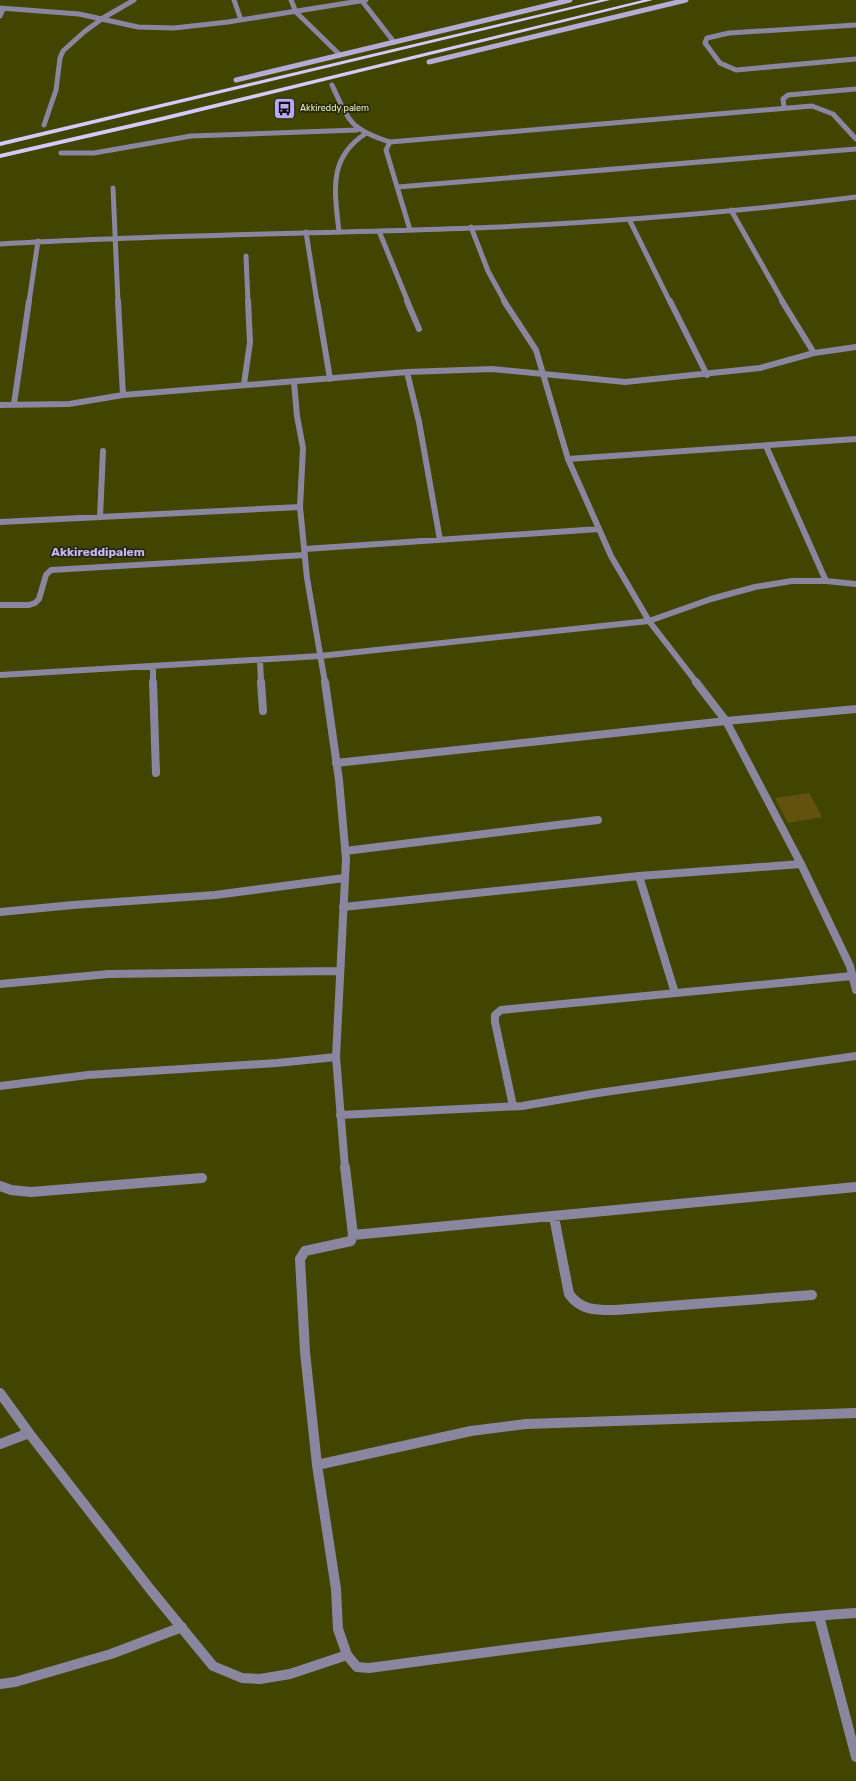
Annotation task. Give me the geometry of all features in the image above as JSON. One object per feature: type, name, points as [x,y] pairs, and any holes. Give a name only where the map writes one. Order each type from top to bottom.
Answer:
[{"type":"main road","points":[[0,144],[607,0]]},
{"type":"main road","points":[[0,156],[161,119],[650,0]]},
{"type":"street","points":[[44,125],[56,90],[60,58],[63,51],[84,32],[103,18],[134,0]]},
{"type":"street","points":[[234,0],[241,20]]},
{"type":"street","points":[[291,0],[296,12],[340,55]]},
{"type":"street","points":[[0,16],[1,8],[72,13],[103,18],[138,27],[154,28],[197,26],[296,12],[364,0],[394,42]]},
{"type":"street","points":[[236,80],[570,0]]},
{"type":"street","points":[[429,62],[686,0]]},
{"type":"street","points":[[856,25],[729,33],[707,38],[705,43],[719,63],[725,67],[736,70],[856,59]]},
{"type":"street","points":[[332,85],[350,123],[357,130],[390,142],[812,106],[823,108],[832,112],[856,138]]},
{"type":"street","points":[[784,108],[783,99],[788,95],[856,89]]},
{"type":"street","points":[[61,153],[94,153],[191,136],[357,130]]},
{"type":"street","points":[[339,232],[335,191],[341,158],[348,147],[365,134]]},
{"type":"street","points":[[390,142],[386,146],[386,150],[410,230]]},
{"type":"street","points":[[398,187],[856,149]]},
{"type":"street","points":[[113,188],[123,395]]},
{"type":"street","points":[[0,244],[116,237],[379,231],[582,223],[793,205],[856,197]]},
{"type":"street","points":[[731,210],[779,295],[814,352]]},
{"type":"street","points":[[629,219],[708,375]]},
{"type":"street","points":[[471,227],[488,271],[504,300],[536,350],[568,459],[611,556],[649,621],[726,721],[801,864],[850,966],[856,990]]},
{"type":"street","points":[[379,231],[419,329]]},
{"type":"street","points":[[306,232],[330,379]]},
{"type":"street","points":[[14,404],[38,241]]},
{"type":"street","points":[[244,384],[250,342],[246,256]]},
{"type":"street","points":[[0,404],[69,404],[123,395],[244,384],[294,382],[407,372],[492,369],[625,382],[708,375],[760,368],[814,352],[856,347]]},
{"type":"street","points":[[407,372],[419,422],[440,540]]},
{"type":"street","points":[[294,382],[297,416],[303,448],[300,507],[307,578],[328,696],[345,851],[336,1057],[346,1184],[353,1235],[351,1241],[305,1251],[300,1259],[306,1352],[317,1465],[336,1589],[338,1629],[347,1655],[357,1667],[369,1668],[591,1638],[856,1613]]},
{"type":"street","points":[[568,459],[856,439]]},
{"type":"street","points":[[766,446],[826,581]]},
{"type":"street","points":[[100,517],[103,451]]},
{"type":"street","points":[[0,522],[300,507]]},
{"type":"street","points":[[0,605],[29,605],[35,603],[39,599],[46,575],[51,570],[599,529]]},
{"type":"street","points":[[0,675],[320,656],[649,621],[711,599],[755,587],[792,581],[826,581],[856,584]]},
{"type":"street","points":[[260,660],[263,711]]},
{"type":"street","points":[[153,666],[156,774]]},
{"type":"street","points":[[336,763],[726,721],[856,709]]},
{"type":"street","points":[[345,851],[598,820]]},
{"type":"street","points":[[343,907],[639,876],[801,864]]},
{"type":"street","points":[[639,876],[675,993]]},
{"type":"street","points":[[0,912],[60,905],[124,902],[233,893],[344,878]]},
{"type":"street","points":[[0,984],[109,974],[339,971]]},
{"type":"street","points":[[513,1106],[495,1022],[496,1015],[501,1010],[852,976]]},
{"type":"street","points":[[340,1115],[513,1106],[856,1056]]},
{"type":"street","points":[[0,1086],[88,1075],[277,1063],[336,1057]]},
{"type":"street","points":[[0,1186],[11,1190],[32,1192],[202,1178]]},
{"type":"street","points":[[353,1235],[856,1187]]},
{"type":"street","points":[[554,1216],[569,1294],[573,1302],[588,1310],[616,1310],[812,1295]]},
{"type":"street","points":[[0,1393],[29,1433],[150,1589],[213,1666],[242,1678],[260,1679],[290,1674],[347,1655]]},
{"type":"street","points":[[317,1465],[471,1431],[526,1424],[856,1413]]},
{"type":"street","points":[[0,1444],[29,1433]]},
{"type":"street","points":[[819,1616],[856,1757]]},
{"type":"street","points":[[0,1684],[15,1682],[111,1654],[182,1628]]},
{"type":"building","points":[[809,793],[822,817],[788,823],[775,798]]},
{"type":"place","name":"Akkireddy palem","points":[[284,108]]},
{"type":"district","name":"Akkireddipalem","points":[[98,552]]}]
